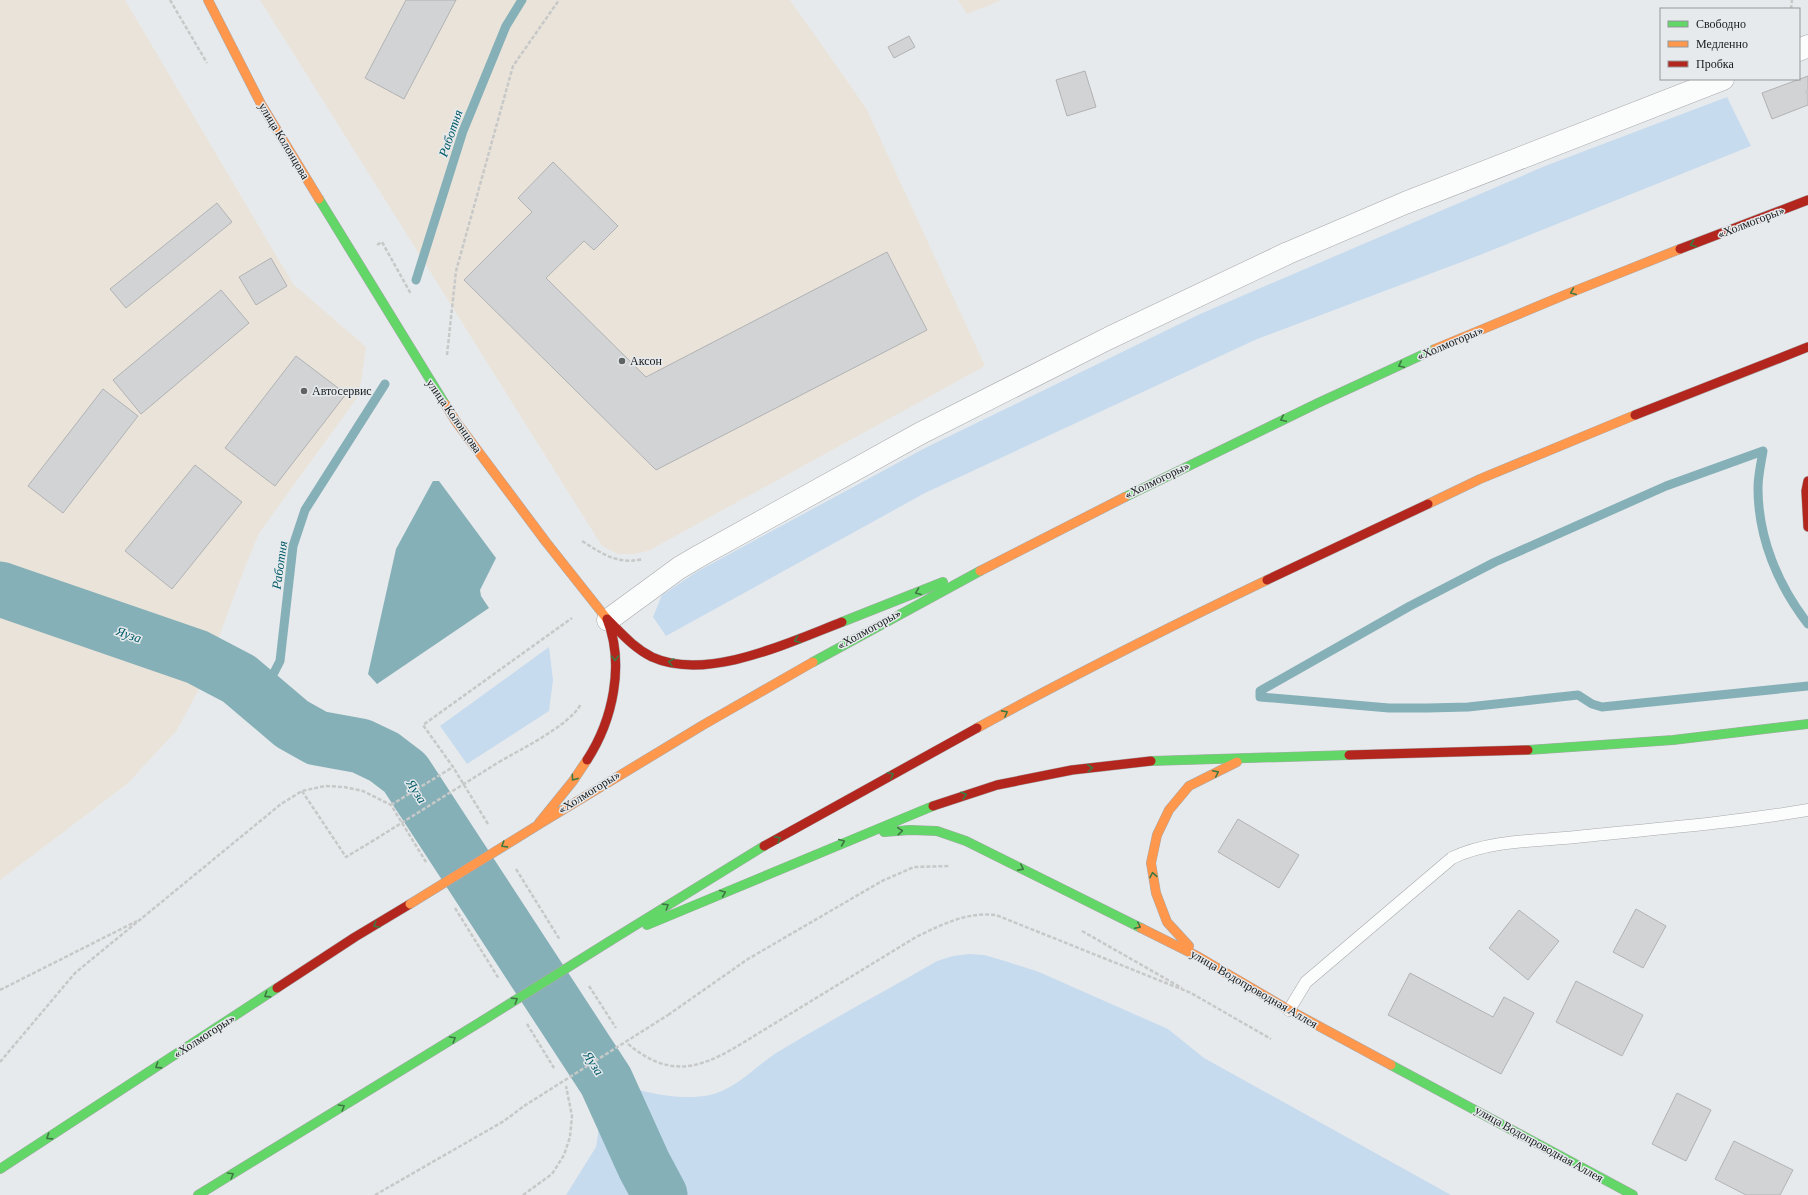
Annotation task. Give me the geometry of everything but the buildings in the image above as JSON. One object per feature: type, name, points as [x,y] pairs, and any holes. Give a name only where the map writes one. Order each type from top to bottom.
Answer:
[{"type":"main road","name":"улица Колонцова","points":[[208,0],[262,104],[423,370],[457,423],[546,542],[608,620],[615,649],[616,677],[612,705],[593,751],[573,781],[538,825]]},
{"type":"main road","name":"«Холмогоры»","points":[[0,1169],[356,937],[692,729],[840,645],[993,562],[1144,487],[1424,354],[1664,256],[1808,200]]},
{"type":"main road","points":[[198,1195],[755,851],[1057,684],[1191,616],[1480,479],[1610,425],[1808,347]]},
{"type":"main road","points":[[1808,480],[1806,491],[1808,527]]},
{"type":"main road","points":[[608,620],[634,646],[653,657],[675,663],[699,665],[725,662],[780,646],[993,562]]},
{"type":"main road","points":[[610,941],[929,806],[997,785],[1072,770],[1150,761],[1555,748],[1673,740],[1808,724]]},
{"type":"main road","points":[[1197,956],[1167,922],[1156,892],[1150,863],[1157,834],[1169,810],[1189,786],[1244,759]]},
{"type":"main road","name":"улица Водопроводная Аллея","points":[[861,834],[910,830],[937,831],[966,841],[1197,956],[1289,1010],[1633,1195]]},
{"type":"street","points":[[608,620],[679,568],[701,555],[921,433],[1109,338],[1288,254],[1405,203],[1720,80]]},
{"type":"lane","points":[[1289,1010],[1306,982],[1452,858],[1466,851],[1499,845],[1679,826],[1808,810]]},
{"type":"path","points":[[447,358],[456,271],[513,66],[559,0]]},
{"type":"path","points":[[1807,92],[1808,98]]},
{"type":"path","points":[[571,611],[577,621]]},
{"type":"path","points":[[491,828],[453,767],[423,725],[574,617]]},
{"type":"path","points":[[302,791],[346,857],[565,722],[578,710],[581,703]]},
{"type":"path","points":[[391,805],[453,767]]},
{"type":"path","points":[[0,1062],[75,973],[282,804],[302,791],[326,786],[344,787],[363,791],[391,805],[429,866]]},
{"type":"path","points":[[375,1195],[504,1122],[524,1106],[668,1015],[748,959],[882,881],[914,867],[948,866],[956,868]]},
{"type":"path","points":[[516,868],[562,943]]},
{"type":"path","points":[[454,906],[500,980]]},
{"type":"path","points":[[628,1044],[640,1054],[671,1066],[686,1067],[716,1059],[916,937],[948,922],[967,916],[983,914],[996,915],[1191,993]]},
{"type":"path","points":[[0,990],[143,918]]},
{"type":"path","points":[[1080,930],[1271,1038]]},
{"type":"path","points":[[588,984],[616,1028]]},
{"type":"path","points":[[525,1020],[554,1068]]},
{"type":"path","points":[[523,1195],[552,1174],[564,1154],[570,1137],[572,1116],[566,1086]]},
{"type":"shaded area","points":[[0,0],[125,0],[293,284],[366,347],[359,395],[259,533],[201,685],[177,730],[127,784],[0,880]]},
{"type":"shaded area","points":[[260,0],[790,0],[866,108],[985,366],[648,551],[633,554],[618,554],[602,546]]},
{"type":"shaded area","points":[[958,0],[1002,0],[967,14]]},
{"type":"shaded area","points":[[1727,97],[1751,146],[1480,255],[1255,340],[925,493],[666,636],[653,617],[662,595],[698,571],[927,447],[1200,314],[1545,166]]},
{"type":"shaded area","points":[[433,481],[439,481],[496,558],[480,590],[481,596],[489,608],[377,684],[368,674],[396,549]]},
{"type":"shaded area","points":[[549,647],[553,680],[549,711],[467,764],[440,726]]},
{"type":"shaded area","points":[[969,954],[984,955],[1039,972],[1168,1029],[1204,1058],[1451,1195],[566,1195],[596,1147],[606,1081],[670,1096],[697,1097],[719,1092],[737,1083],[776,1053],[937,961],[953,956]]},
{"type":"waterway","name":"Работня","points":[[416,280],[463,131],[506,26],[522,0]]},
{"type":"waterway","name":"Работня","points":[[261,698],[280,661],[293,546],[305,510],[385,384]]},
{"type":"waterway","points":[[1808,624],[1797,609],[1779,577],[1766,543],[1759,507],[1758,488],[1763,451],[1666,486],[1495,562],[1410,606],[1260,691],[1260,697],[1389,708],[1428,708],[1468,707],[1578,695],[1592,704],[1602,707],[1808,686]]},
{"type":"waterway","name":"Яуза","points":[[0,589],[197,657],[239,679],[292,724],[317,738],[361,746],[384,757],[405,773],[606,1081],[644,1165],[660,1195]]},
{"type":"traffic: fast","points":[[319,199],[445,404]]},
{"type":"traffic: fast","points":[[1125,497],[1318,403],[1435,349]]},
{"type":"traffic: fast","points":[[813,662],[980,571]]},
{"type":"traffic: fast","points":[[842,622],[943,582]]},
{"type":"traffic: fast","points":[[1528,750],[1673,740],[1808,724]]},
{"type":"traffic: fast","points":[[1151,761],[1349,755]]},
{"type":"traffic: fast","points":[[647,925],[933,806]]},
{"type":"traffic: fast","points":[[884,832],[910,830],[937,831],[966,841],[1141,928]]},
{"type":"traffic: fast","points":[[610,941],[764,846]]},
{"type":"traffic: fast","points":[[482,1021],[610,941]]},
{"type":"traffic: fast","points":[[0,1169],[277,988]]},
{"type":"traffic: fast","points":[[198,1195],[482,1021]]},
{"type":"traffic: fast","points":[[1391,1065],[1633,1195]]},
{"type":"traffic: slow","points":[[208,0],[261,104],[319,199]]},
{"type":"traffic: slow","points":[[1435,349],[1680,249]]},
{"type":"traffic: slow","points":[[445,404],[457,423],[546,542],[607,619]]},
{"type":"traffic: slow","points":[[1428,504],[1480,479],[1635,415]]},
{"type":"traffic: slow","points":[[980,571],[1125,497]]},
{"type":"traffic: slow","points":[[977,728],[1121,652],[1267,580]]},
{"type":"traffic: slow","points":[[538,825],[703,725],[813,662]]},
{"type":"traffic: slow","points":[[539,823],[573,781],[587,760]]},
{"type":"traffic: slow","points":[[1189,946],[1167,922],[1156,893],[1151,863],[1157,835],[1169,810],[1189,786],[1237,762]]},
{"type":"traffic: slow","points":[[410,904],[538,825]]},
{"type":"traffic: slow","points":[[1141,928],[1197,956],[1289,1010],[1391,1065]]},
{"type":"traffic: jam","points":[[1680,249],[1808,200]]},
{"type":"traffic: jam","points":[[1635,415],[1808,347]]},
{"type":"traffic: jam","points":[[1808,481],[1806,491],[1808,527]]},
{"type":"traffic: jam","points":[[1267,580],[1428,504]]},
{"type":"traffic: jam","points":[[587,760],[604,727],[610,710],[614,691],[615,654],[607,619]]},
{"type":"traffic: jam","points":[[608,620],[634,645],[652,657],[674,663],[698,665],[723,662],[748,656],[774,648],[842,622]]},
{"type":"traffic: jam","points":[[764,846],[977,728]]},
{"type":"traffic: jam","points":[[1349,755],[1528,750]]},
{"type":"traffic: jam","points":[[933,806],[997,785],[1072,770],[1151,761]]},
{"type":"traffic: jam","points":[[277,988],[355,937],[410,904]]},
{"type":"place","name":"Аксон","points":[[622,361]]},
{"type":"place","name":"Автосервис","points":[[304,391]]}]
